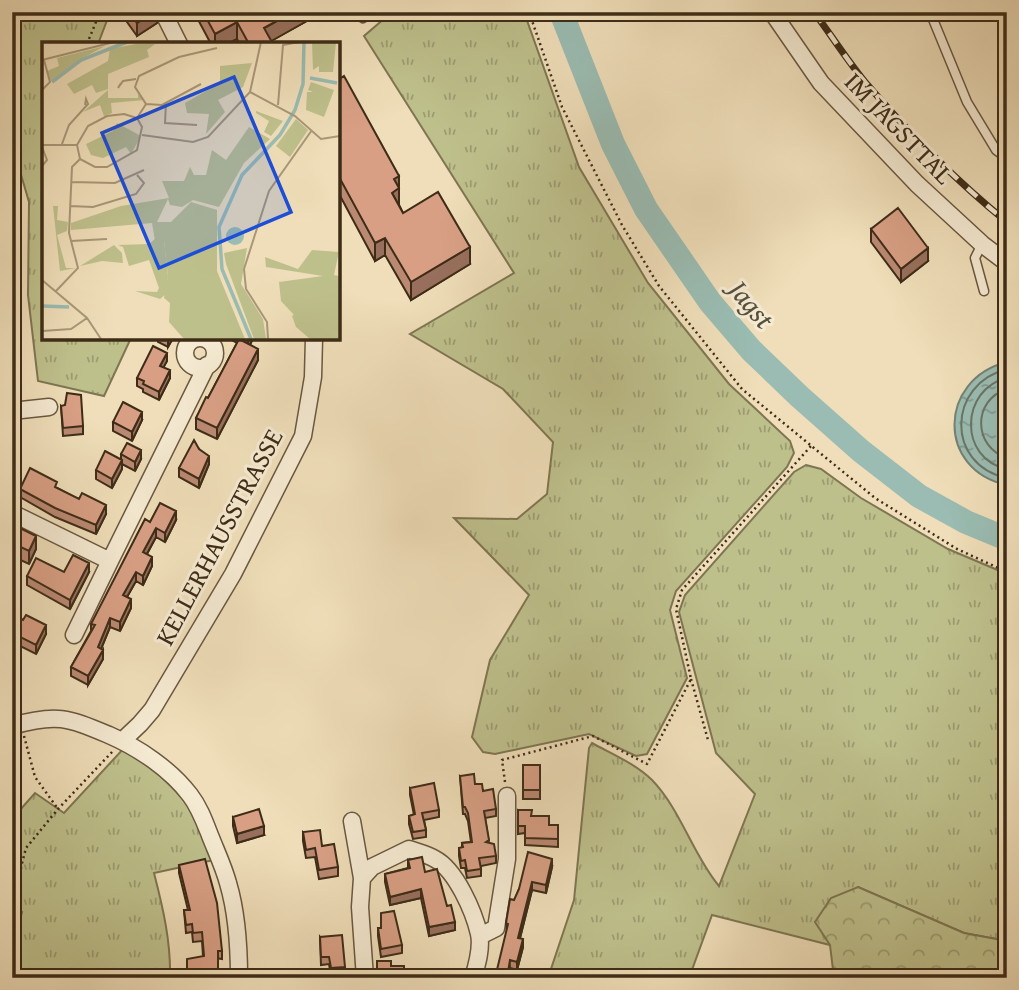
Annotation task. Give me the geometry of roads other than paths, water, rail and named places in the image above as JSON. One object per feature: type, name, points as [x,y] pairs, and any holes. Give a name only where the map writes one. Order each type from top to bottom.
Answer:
[{"type":"street","points":[[163,12],[178,42]]},
{"type":"street","name":"IM JAGSTTAL","points":[[772,12],[821,83],[917,184],[982,244],[1007,263]]},
{"type":"street","name":"KELLERHAUSSTRASSE","points":[[122,741],[152,710],[226,585],[303,436],[313,377],[314,340]]},
{"type":"street","points":[[74,635],[207,365]]},
{"type":"street","points":[[12,411],[49,407]]},
{"type":"street","points":[[12,513],[110,561]]},
{"type":"street","points":[[15,725],[38,718],[71,719],[122,741],[165,770],[190,795],[202,815],[229,884],[239,948],[239,978]]},
{"type":"street","points":[[480,936],[496,928],[507,859],[507,796]]},
{"type":"street","points":[[352,821],[362,878],[360,907],[365,978]]},
{"type":"street","points":[[362,878],[372,867],[409,849],[437,859],[465,895],[480,936],[478,962],[473,978]]},
{"type":"lane","points":[[355,12],[363,18],[370,12]]},
{"type":"lane","points":[[930,12],[967,102],[996,150],[1007,158]]},
{"type":"lane","points":[[982,244],[975,258],[984,291]]},
{"type":"water","points":[[1007,362],[1007,485],[984,476],[967,462],[958,444],[954,424],[958,404],[968,386],[984,372]]},
{"type":"waterway","name":"Jagst","points":[[561,12],[613,144],[646,209],[710,302],[751,350],[861,451],[919,496],[966,522],[1007,539]]},
{"type":"railway","points":[[814,12],[858,74],[898,119],[933,155],[1007,222]]}]
